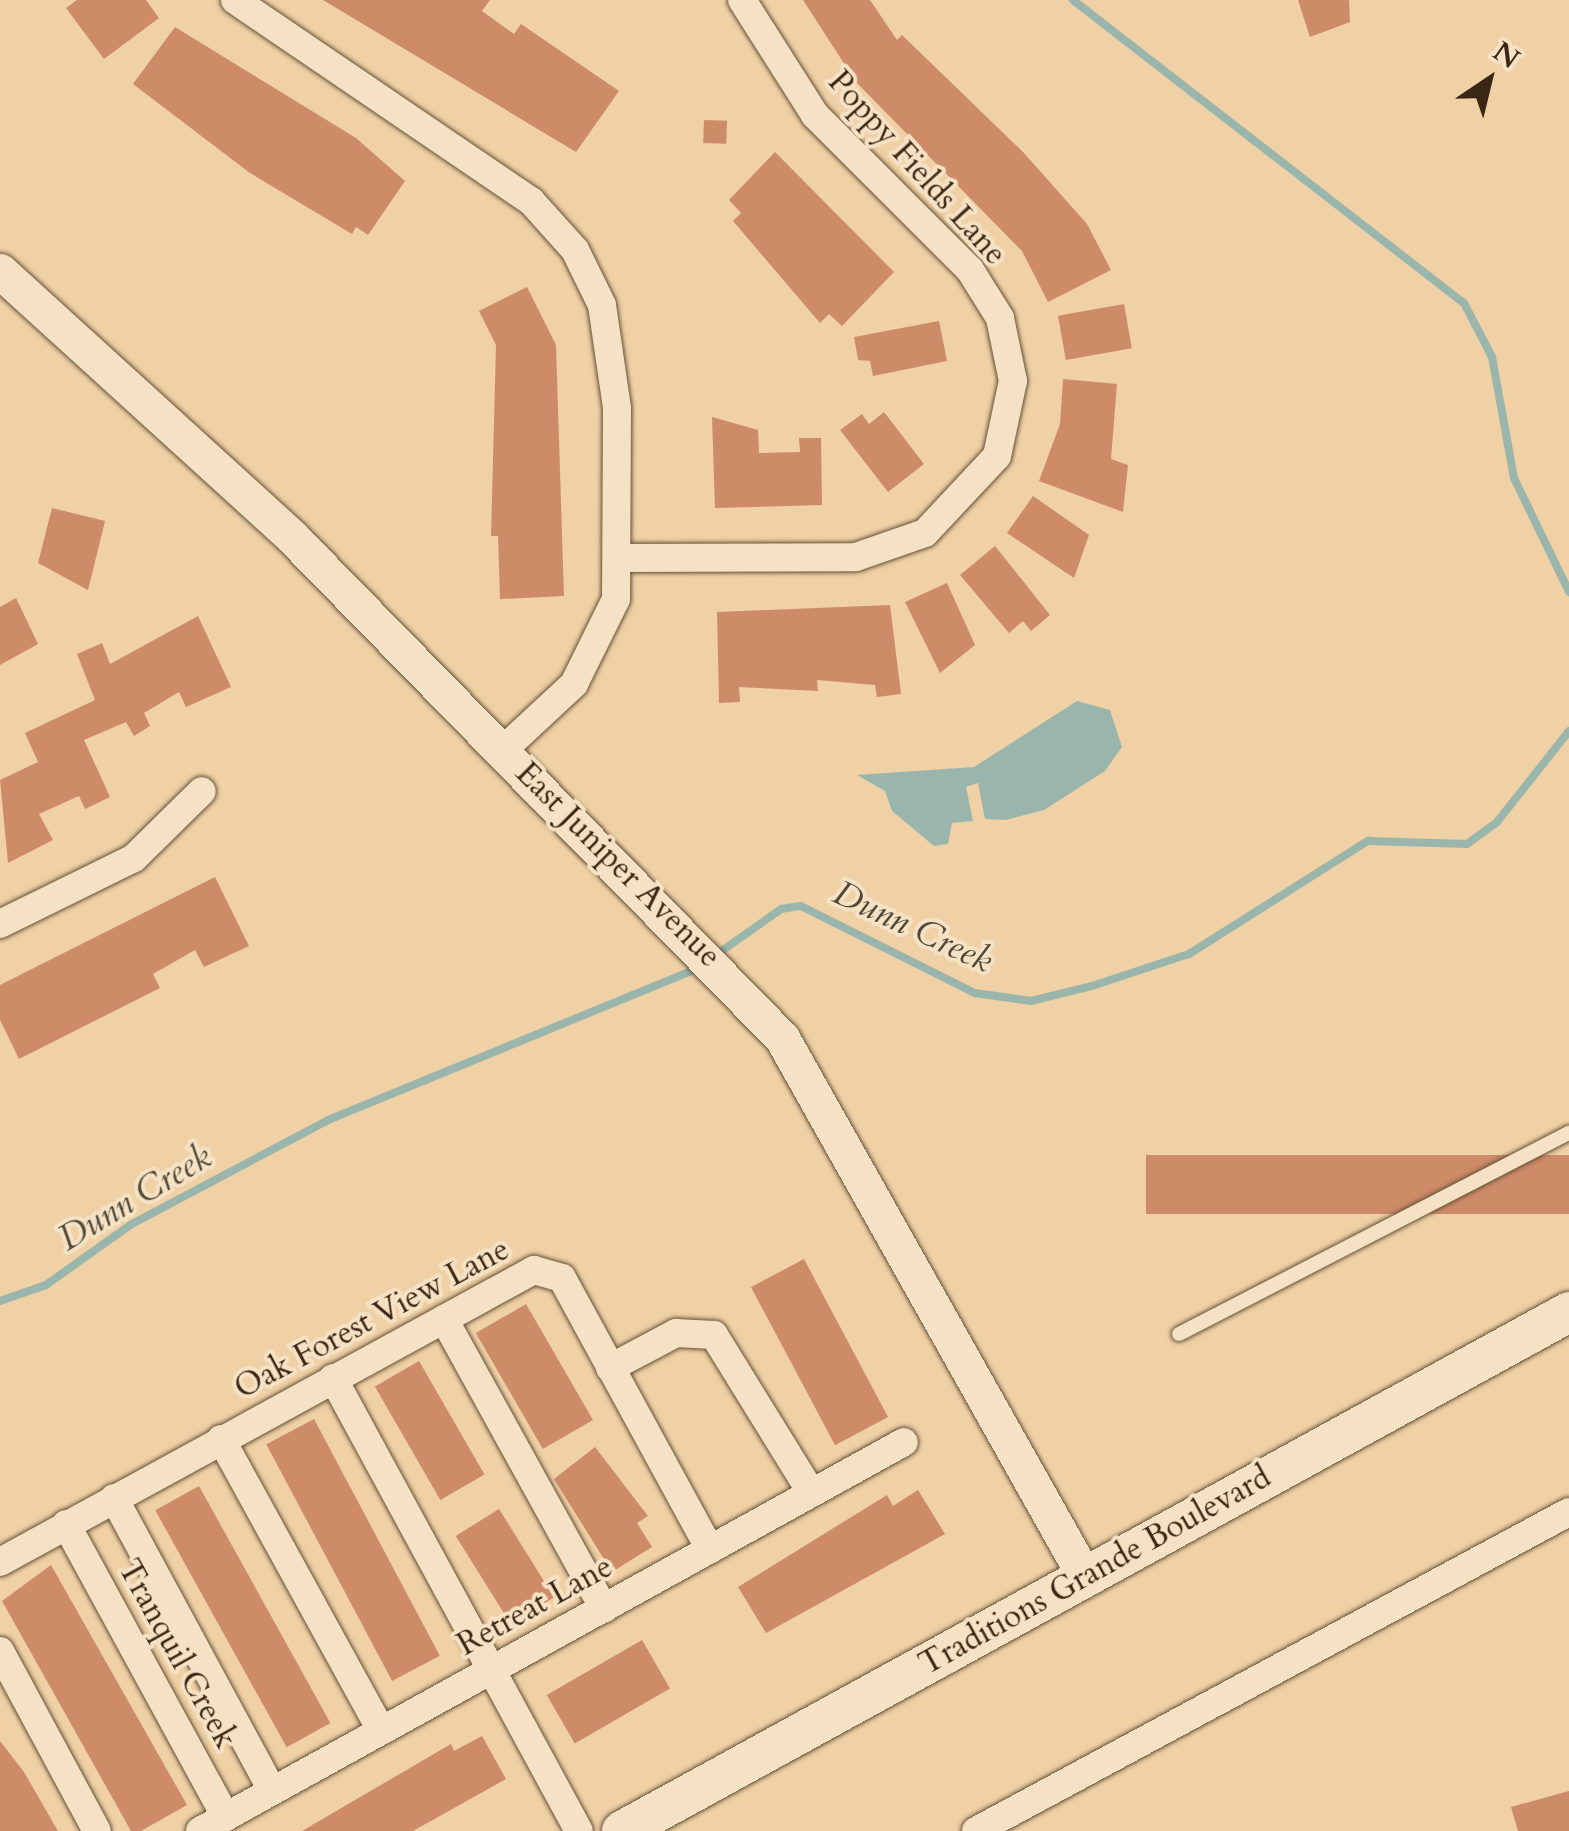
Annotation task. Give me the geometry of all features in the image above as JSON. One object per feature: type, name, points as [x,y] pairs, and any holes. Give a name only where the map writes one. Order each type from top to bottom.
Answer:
[{"type":"main road","name":"Traditions Grande Boulevard","points":[[622,1831],[1569,1312]]},
{"type":"street","points":[[235,0],[518,190],[575,250],[614,354],[620,558],[598,649],[504,749]]},
{"type":"street","name":"Poppy Fields Lane","points":[[620,558],[856,557],[925,532],[997,456],[1013,382],[1000,318],[970,270],[815,115],[742,0]]},
{"type":"street","name":"East Juniper Avenue","points":[[0,271],[292,537],[755,1006],[832,1120],[1085,1577]]},
{"type":"street","points":[[0,924],[134,858],[202,791]]},
{"type":"street","name":"Oak Forest View Lane","points":[[0,1562],[534,1270],[562,1278],[710,1549]]},
{"type":"street","points":[[444,1319],[604,1609]]},
{"type":"street","points":[[610,1368],[676,1334],[714,1335],[811,1492]]},
{"type":"street","points":[[333,1378],[488,1672],[579,1831]]},
{"type":"street","points":[[221,1439],[381,1730]]},
{"type":"street","name":"Retreat Lane","points":[[200,1831],[904,1442]]},
{"type":"street","name":"Tranquil Creek","points":[[114,1498],[272,1790]]},
{"type":"street","points":[[976,1831],[1569,1512]]},
{"type":"street","name":"Tranquil Creek","points":[[66,1524],[226,1816]]},
{"type":"street","points":[[0,1650],[97,1831]]},
{"type":"lane","points":[[1179,1334],[1569,1133]]},
{"type":"water","points":[[1077,701],[1110,710],[1122,747],[1105,771],[1044,810],[1006,820],[985,819],[978,783],[966,787],[973,821],[952,823],[948,844],[934,846],[892,811],[885,791],[857,775],[974,767]]},
{"type":"building","points":[[77,0],[146,0],[159,18],[104,59],[66,8]]},
{"type":"building","points":[[323,0],[490,0],[482,11],[514,34],[521,24],[619,91],[576,152]]},
{"type":"building","points":[[803,0],[870,0],[897,40],[902,35],[1024,153],[1087,224],[1111,270],[1048,302],[1022,251],[856,82]]},
{"type":"building","points":[[1298,0],[1349,0],[1350,22],[1310,37]]},
{"type":"building","points":[[175,27],[356,138],[405,181],[368,235],[356,227],[352,234],[250,173],[133,84]]},
{"type":"building","points":[[704,120],[727,121],[726,144],[703,143]]},
{"type":"building","points":[[775,152],[894,272],[842,326],[829,314],[820,323],[733,221],[741,213],[729,200]]},
{"type":"building","points":[[527,287],[556,345],[564,596],[500,599],[498,536],[491,536],[496,345],[479,311]]},
{"type":"building","points":[[1124,304],[1132,348],[1066,360],[1058,316]]},
{"type":"building","points":[[939,321],[947,361],[873,376],[870,361],[858,360],[854,337]]},
{"type":"building","points":[[1063,379],[1117,384],[1111,459],[1128,465],[1123,512],[1039,481],[1060,424]]},
{"type":"building","points":[[884,412],[924,464],[888,492],[840,430],[862,414],[869,424]]},
{"type":"building","points":[[712,417],[758,430],[759,453],[800,452],[799,438],[821,438],[822,505],[715,508]]},
{"type":"building","points":[[1033,496],[1089,535],[1074,578],[1007,533]]},
{"type":"building","points":[[52,508],[105,521],[88,590],[38,563]]},
{"type":"building","points":[[995,546],[1050,615],[1031,631],[1023,621],[1009,633],[960,575]]},
{"type":"building","points":[[947,583],[975,645],[940,673],[905,602]]},
{"type":"building","points":[[16,598],[38,644],[0,665],[0,607]]},
{"type":"building","points":[[890,605],[901,694],[877,697],[875,685],[817,680],[818,691],[739,687],[740,702],[719,703],[717,612]]},
{"type":"building","points":[[198,616],[231,687],[186,707],[179,692],[144,713],[150,726],[134,736],[126,722],[84,740],[110,797],[85,809],[79,796],[39,814],[53,840],[8,863],[0,780],[38,762],[25,733],[95,700],[77,654],[102,643],[110,664]]},
{"type":"building","points":[[215,877],[249,946],[204,967],[195,950],[153,974],[160,988],[19,1059],[0,1020],[0,985]]},
{"type":"building","points":[[1146,1155],[1569,1155],[1569,1214],[1146,1214]]},
{"type":"building","points":[[804,1259],[888,1417],[835,1445],[751,1287]]},
{"type":"building","points":[[526,1304],[593,1420],[543,1449],[476,1333]]},
{"type":"building","points":[[419,1361],[484,1474],[440,1500],[375,1386]]},
{"type":"building","points":[[314,1419],[440,1656],[392,1681],[266,1444]]},
{"type":"building","points":[[595,1447],[648,1516],[637,1523],[652,1547],[612,1572],[554,1479]]},
{"type":"building","points":[[199,1486],[330,1723],[287,1747],[155,1510]]},
{"type":"building","points":[[918,1490],[945,1534],[766,1633],[738,1587],[887,1495],[893,1506]]},
{"type":"building","points":[[499,1509],[554,1597],[511,1624],[456,1536]]},
{"type":"building","points":[[51,1565],[187,1805],[141,1831],[131,1831],[2,1601]]},
{"type":"building","points":[[642,1640],[670,1688],[575,1743],[547,1695]]},
{"type":"building","points":[[482,1736],[506,1779],[413,1831],[302,1831],[451,1744],[454,1751]]},
{"type":"building","points":[[0,1741],[24,1772],[58,1831],[0,1831]]},
{"type":"building","points":[[1569,1791],[1569,1831],[1518,1831],[1511,1807]]},
{"type":"waterway","points":[[1073,0],[1464,303],[1492,357],[1514,478],[1569,592]]},
{"type":"waterway","name":"Dunn Creek","points":[[713,957],[781,909],[801,906],[975,993],[1031,1001],[1092,986],[1189,954],[1368,841],[1467,844],[1497,822],[1569,731]]},
{"type":"waterway","name":"Dunn Creek","points":[[0,1301],[46,1285],[130,1225],[328,1120],[698,968]]}]
